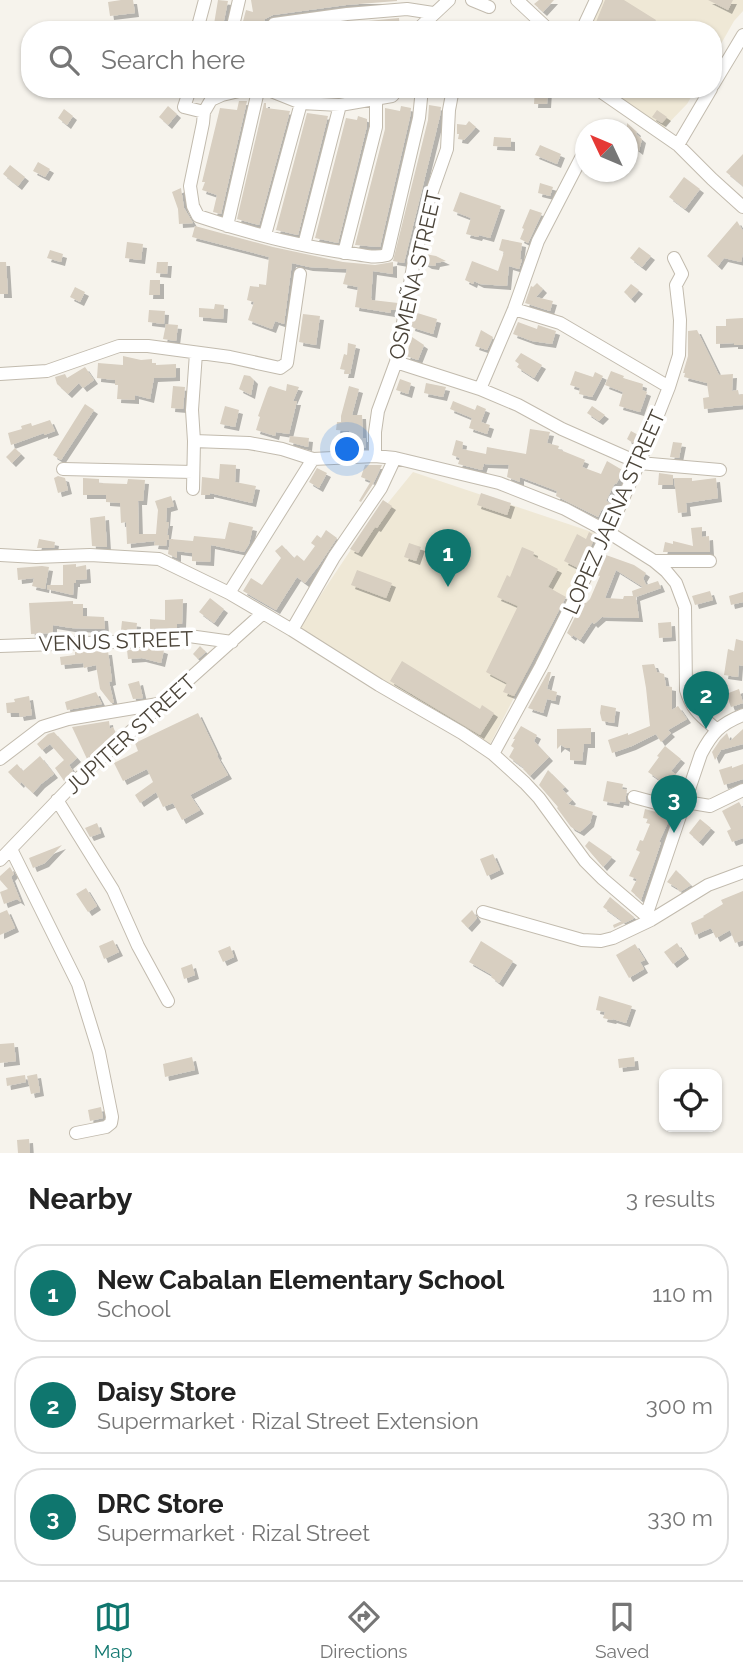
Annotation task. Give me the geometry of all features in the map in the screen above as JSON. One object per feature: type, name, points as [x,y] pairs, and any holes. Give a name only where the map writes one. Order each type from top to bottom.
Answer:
[{"type":"street","points":[[199,21],[205,0]]},
{"type":"street","points":[[234,21],[239,0]]},
{"type":"street","points":[[425,21],[449,0]]},
{"type":"street","points":[[472,0],[489,7]]},
{"type":"street","points":[[517,0],[539,21]]},
{"type":"street","points":[[586,21],[596,0]]},
{"type":"street","points":[[296,21],[407,9],[433,13]]},
{"type":"street","points":[[722,70],[743,35]]},
{"type":"street","points":[[187,98],[184,107],[204,112]]},
{"type":"street","points":[[215,98],[211,100],[204,112],[190,186],[192,206],[198,216],[226,226],[304,245],[379,258],[387,255],[419,118],[421,98]]},
{"type":"street","points":[[226,226],[256,98]]},
{"type":"street","points":[[288,98],[301,103],[340,105],[384,98]]},
{"type":"street","name":"OSMEÑA STREET","points":[[375,456],[378,411],[396,362],[414,261],[428,203],[447,149],[452,98]]},
{"type":"street","points":[[610,98],[678,145],[743,207]]},
{"type":"street","points":[[678,145],[706,98]]},
{"type":"street","points":[[344,253],[376,127],[376,100]]},
{"type":"street","points":[[265,235],[301,103]]},
{"type":"street","points":[[304,245],[340,105]]},
{"type":"street","points":[[480,389],[514,309],[538,241],[575,170]]},
{"type":"street","name":"LOPEZ JAENA STREET","points":[[493,754],[541,666],[608,532],[669,387],[679,355],[680,320],[676,285],[682,274],[674,258]]},
{"type":"street","points":[[0,374],[47,371],[119,346],[148,346],[230,357],[280,368],[287,363],[300,274]]},
{"type":"street","points":[[514,309],[560,323],[669,387]]},
{"type":"street","points":[[193,489],[192,410],[196,353]]},
{"type":"street","points":[[396,362],[480,389],[639,463],[720,470]]},
{"type":"street","points":[[194,441],[249,443],[313,458],[395,458],[499,483],[565,509],[608,532],[654,561],[666,570],[676,583],[685,607],[686,690],[698,714],[716,729]]},
{"type":"street","points":[[229,593],[313,458]]},
{"type":"street","points":[[292,630],[334,557],[381,488],[395,458]]},
{"type":"street","points":[[63,469],[193,472]]},
{"type":"street","points":[[0,555],[90,555],[159,559],[229,593],[493,754],[539,798],[585,861],[648,918]]},
{"type":"street","points":[[654,561],[710,561]]},
{"type":"street","name":"JUPITER STREET","points":[[0,860],[57,800],[263,613]]},
{"type":"street","name":"VENUS STREET","points":[[0,646],[141,641],[189,636],[232,642]]},
{"type":"street","points":[[0,758],[42,727],[68,719],[164,703]]},
{"type":"street","points":[[648,918],[701,754],[716,729],[743,715]]},
{"type":"street","points":[[634,797],[684,806],[710,806],[743,790]]},
{"type":"street","points":[[57,800],[113,890],[138,946],[168,1002]]},
{"type":"street","points":[[11,849],[78,984],[99,1052],[111,1123],[107,1127],[76,1133]]},
{"type":"street","points":[[483,912],[590,941],[601,941],[613,938],[708,884],[743,872]]},
{"type":"shaded area","points":[[598,0],[743,0],[743,11],[722,42],[722,21],[588,21]]},
{"type":"shaded area","points":[[612,98],[691,98],[661,131]]},
{"type":"shaded area","points":[[413,472],[598,534],[487,750],[298,629],[354,545]]},
{"type":"building","points":[[133,0],[135,13],[110,16],[108,2]]},
{"type":"building","points":[[218,0],[228,1],[224,21],[214,21]]},
{"type":"building","points":[[251,0],[397,0],[273,15],[264,21],[243,21],[246,10],[253,12]]},
{"type":"building","points":[[539,0],[554,0],[543,12],[534,4]]},
{"type":"building","points":[[605,0],[624,0],[656,20],[656,21],[596,21]]},
{"type":"building","points":[[708,0],[733,0],[728,10]]},
{"type":"building","points":[[399,18],[399,21],[368,21]]},
{"type":"building","points":[[534,98],[547,98],[547,104],[534,104]]},
{"type":"building","points":[[239,101],[247,101],[221,214],[213,212],[217,195],[202,190],[205,182],[202,182],[220,108],[237,110]]},
{"type":"building","points":[[264,103],[266,108],[290,111],[259,225],[237,219]]},
{"type":"building","points":[[429,105],[441,107],[440,116],[404,263],[393,261],[428,120]]},
{"type":"building","points":[[168,106],[177,114],[168,125],[159,117]]},
{"type":"building","points":[[401,106],[411,108],[410,117],[380,247],[355,245],[385,129],[385,108],[400,111]]},
{"type":"building","points":[[64,109],[73,116],[67,125],[58,118]]},
{"type":"building","points":[[657,110],[667,117],[662,123],[652,117]]},
{"type":"building","points":[[307,113],[328,116],[298,235],[276,230]]},
{"type":"building","points":[[358,116],[367,119],[367,126],[338,243],[315,238],[346,118],[357,120]]},
{"type":"building","points":[[469,121],[476,127],[464,140],[458,139],[457,124],[466,125]]},
{"type":"building","points":[[638,136],[642,139],[638,150]]},
{"type":"building","points":[[494,137],[511,138],[511,147],[493,146]]},
{"type":"building","points":[[540,145],[561,154],[557,164],[535,155]]},
{"type":"building","points":[[743,154],[743,186],[726,172]]},
{"type":"building","points":[[38,162],[50,169],[45,177],[33,171]]},
{"type":"building","points":[[10,165],[25,177],[18,186],[3,174]]},
{"type":"building","points":[[684,177],[700,189],[685,209],[669,197]]},
{"type":"building","points":[[540,183],[553,187],[550,196],[538,193]]},
{"type":"building","points":[[181,188],[184,208],[193,223],[179,224],[178,209],[172,192]]},
{"type":"building","points":[[460,192],[501,206],[490,238],[466,234],[471,218],[453,211]]},
{"type":"building","points":[[530,209],[542,213],[528,243],[520,239]]},
{"type":"building","points":[[737,221],[743,231],[741,262],[724,258],[718,266],[707,256]]},
{"type":"building","points":[[195,226],[343,262],[375,265],[393,262],[393,274],[373,271],[371,298],[398,303],[396,310],[391,310],[391,313],[355,307],[358,287],[343,284],[347,269],[309,267],[292,263],[284,324],[275,321],[272,329],[248,320],[254,302],[247,300],[250,286],[266,285],[269,257],[192,237]]},
{"type":"building","points":[[502,239],[522,243],[519,269],[509,266],[507,286],[474,281],[473,284],[465,280],[472,261],[498,271],[504,252],[499,250]]},
{"type":"building","points":[[127,242],[143,244],[141,260],[125,258]]},
{"type":"building","points":[[639,247],[651,256],[642,267],[630,258]]},
{"type":"building","points":[[50,250],[63,254],[61,262],[47,258]]},
{"type":"building","points":[[425,254],[446,261],[436,263],[435,266],[428,265],[423,262]]},
{"type":"building","points":[[0,262],[6,262],[8,294],[0,294]]},
{"type":"building","points":[[157,262],[168,262],[167,274],[156,273]]},
{"type":"building","points":[[150,280],[160,280],[160,295],[149,295]]},
{"type":"building","points":[[537,283],[543,289],[536,297],[553,301],[550,311],[525,303],[531,286]]},
{"type":"building","points":[[631,284],[639,290],[631,299],[624,292]]},
{"type":"building","points":[[75,287],[85,292],[80,302],[70,297]]},
{"type":"building","points":[[215,304],[224,305],[223,319],[199,317],[199,308],[214,309]]},
{"type":"building","points":[[149,310],[165,311],[164,324],[148,322]]},
{"type":"building","points":[[414,312],[437,319],[433,334],[411,327]]},
{"type":"building","points":[[303,314],[320,316],[316,345],[299,342]]},
{"type":"building","points":[[743,318],[743,345],[716,344],[716,326],[726,326],[726,319]]},
{"type":"building","points":[[518,322],[537,329],[538,325],[556,331],[552,344],[513,334]]},
{"type":"building","points":[[166,324],[178,325],[176,341],[163,339]]},
{"type":"building","points":[[481,330],[493,337],[487,350],[475,346]]},
{"type":"building","points":[[697,330],[719,375],[733,374],[732,391],[738,390],[739,395],[743,394],[743,405],[704,409],[703,398],[709,397],[707,383],[684,377],[688,356],[688,331]]},
{"type":"building","points":[[412,337],[424,345],[418,360],[406,356]]},
{"type":"building","points":[[348,343],[356,345],[350,374],[344,374],[345,370],[340,369],[344,354],[347,355]]},
{"type":"building","points":[[521,353],[542,365],[534,378],[517,367],[519,364],[515,361]]},
{"type":"building","points":[[123,356],[141,360],[152,359],[152,363],[156,365],[176,364],[176,377],[154,378],[150,399],[135,395],[135,400],[117,399],[118,385],[115,385],[115,380],[97,378],[98,363],[123,365]]},
{"type":"building","points":[[85,367],[94,380],[83,388],[79,383],[68,394],[57,384],[55,377],[65,374],[67,378]]},
{"type":"building","points":[[575,371],[593,377],[595,372],[603,376],[592,397],[579,394],[580,388],[570,385]]},
{"type":"building","points":[[611,371],[643,384],[642,390],[647,392],[640,412],[619,406],[623,392],[605,385]]},
{"type":"building","points":[[244,375],[254,380],[251,395],[239,389]]},
{"type":"building","points":[[400,379],[411,383],[408,394],[396,390]]},
{"type":"building","points":[[426,383],[446,387],[443,397],[424,393]]},
{"type":"building","points":[[287,384],[299,387],[293,401],[297,401],[289,434],[276,432],[275,436],[256,430],[268,388],[270,386],[286,391]]},
{"type":"building","points":[[173,386],[185,387],[183,409],[171,408]]},
{"type":"building","points":[[349,386],[359,389],[352,415],[362,415],[366,448],[349,448],[349,431],[336,430],[337,422],[341,422]]},
{"type":"building","points":[[453,401],[475,410],[477,405],[486,409],[481,422],[490,425],[487,434],[469,428],[472,418],[450,409]]},
{"type":"building","points":[[85,404],[94,410],[61,460],[53,455]]},
{"type":"building","points":[[225,406],[239,410],[235,427],[220,424]]},
{"type":"building","points":[[592,406],[605,415],[599,421],[587,413]]},
{"type":"building","points":[[50,420],[55,431],[11,445],[8,433],[22,429],[21,426],[31,423],[32,426]]},
{"type":"building","points":[[530,429],[550,432],[547,443],[559,446],[558,449],[585,460],[582,467],[601,474],[607,461],[624,471],[606,501],[611,504],[607,512],[602,509],[598,517],[556,496],[557,491],[520,477],[520,482],[507,477],[509,465],[484,464],[482,470],[458,464],[460,458],[452,455],[456,440],[463,442],[462,449],[486,454],[487,447],[526,454]]},
{"type":"building","points":[[631,431],[640,436],[636,445],[627,439]]},
{"type":"building","points":[[290,436],[309,438],[308,447],[289,442]]},
{"type":"building","points":[[673,442],[682,443],[679,458],[670,457]]},
{"type":"building","points":[[15,448],[21,454],[12,463],[6,457]]},
{"type":"building","points":[[220,464],[236,465],[235,482],[256,486],[252,503],[210,493],[201,495],[202,477],[219,479]]},
{"type":"building","points":[[365,465],[382,465],[361,502],[359,501],[371,481],[361,477]]},
{"type":"building","points":[[317,468],[327,473],[319,488],[309,482]]},
{"type":"building","points":[[659,473],[673,475],[673,485],[658,485]]},
{"type":"building","points":[[54,478],[65,478],[68,490],[58,493]]},
{"type":"building","points":[[83,478],[99,479],[99,483],[127,484],[128,479],[145,480],[143,501],[138,501],[139,534],[156,534],[158,510],[155,501],[171,496],[174,506],[167,508],[169,540],[166,546],[154,545],[155,541],[127,544],[126,522],[121,523],[120,503],[106,502],[106,495],[83,495]]},
{"type":"building","points":[[674,478],[692,478],[692,481],[716,478],[718,498],[686,503],[687,512],[678,513]]},
{"type":"building","points":[[481,493],[511,503],[507,515],[477,505]]},
{"type":"building","points":[[383,500],[392,506],[358,553],[350,549]]},
{"type":"building","points":[[105,516],[107,547],[92,546],[90,518]]},
{"type":"building","points":[[229,522],[253,527],[244,552],[211,545],[210,562],[192,561],[192,553],[177,551],[177,558],[168,554],[170,539],[193,541],[194,536],[225,539]]},
{"type":"building","points":[[702,527],[702,537],[709,536],[710,552],[663,552],[665,542],[673,544],[673,541],[693,546],[691,528]]},
{"type":"building","points":[[326,530],[337,538],[305,583],[297,577],[276,610],[243,591],[251,578],[262,585],[281,558],[275,551],[282,545],[294,558],[297,555],[304,561],[315,546],[311,543],[317,535],[321,538]]},
{"type":"building","points":[[589,532],[596,536],[580,569],[564,561],[577,534],[586,539]]},
{"type":"building","points":[[39,539],[55,542],[54,548],[37,548]]},
{"type":"building","points":[[409,543],[421,547],[416,561],[404,557]]},
{"type":"building","points":[[522,547],[558,569],[548,587],[566,597],[514,696],[503,692],[507,683],[486,672],[518,606],[497,597],[507,575],[510,577]]},
{"type":"building","points":[[606,555],[634,565],[646,573],[643,578],[646,585],[658,581],[661,588],[636,597],[639,618],[602,617],[594,624],[592,622],[580,640],[567,633],[582,603],[590,599],[600,576],[596,575]],"holes":[[[616,570],[643,587],[632,591],[633,596],[624,596],[623,599],[605,598]]]},
{"type":"building","points":[[76,564],[76,567],[86,565],[87,579],[76,580],[73,595],[47,589],[47,585],[63,585],[63,565]]},
{"type":"building","points":[[49,567],[45,589],[32,586],[34,578],[18,580],[17,568]]},
{"type":"building","points":[[357,570],[392,583],[386,598],[351,585]]},
{"type":"building","points":[[710,591],[713,600],[695,605],[692,596]]},
{"type":"building","points":[[743,592],[743,602],[731,605],[729,596]]},
{"type":"building","points":[[210,598],[224,609],[214,623],[199,612]]},
{"type":"building","points":[[183,599],[182,624],[177,624],[177,628],[150,629],[150,619],[165,620],[165,600]]},
{"type":"building","points":[[73,601],[73,604],[83,604],[83,616],[104,617],[105,629],[53,625],[53,633],[31,634],[29,603]]},
{"type":"building","points":[[122,621],[137,623],[136,631],[121,630]]},
{"type":"building","points":[[671,622],[672,637],[659,638],[658,623]]},
{"type":"building","points":[[736,639],[743,641],[743,666],[739,665],[738,677],[724,675],[728,649],[734,651]]},
{"type":"building","points":[[200,646],[206,652],[198,659],[193,654]]},
{"type":"building","points":[[127,650],[164,650],[161,663],[142,658],[128,659]]},
{"type":"building","points":[[108,651],[112,681],[109,682],[114,703],[111,703],[100,689],[96,665],[84,668],[83,663],[61,665],[60,657],[75,655],[75,652]]},
{"type":"building","points":[[402,661],[480,709],[482,705],[494,713],[480,735],[390,681]]},
{"type":"building","points":[[654,664],[657,672],[664,674],[666,686],[672,687],[672,710],[678,706],[687,719],[668,730],[671,733],[661,742],[656,734],[612,753],[608,740],[650,726],[642,665]]},
{"type":"building","points":[[548,672],[551,672],[547,689],[557,692],[555,701],[547,699],[543,713],[528,708]]},
{"type":"building","points":[[139,681],[143,698],[133,699],[128,684]]},
{"type":"building","points":[[739,689],[743,703],[731,707],[726,694]]},
{"type":"building","points":[[96,692],[102,704],[67,710],[65,702]]},
{"type":"building","points":[[29,696],[32,715],[20,717],[19,713],[7,713],[6,703]]},
{"type":"building","points":[[601,705],[616,708],[614,723],[602,721]]},
{"type":"building","points":[[198,713],[228,775],[190,795],[200,810],[182,820],[173,803],[163,807],[156,792],[140,803],[135,795],[153,782],[147,769],[123,781],[114,763],[138,751],[135,743]]},
{"type":"building","points":[[109,721],[110,729],[113,727],[116,733],[87,759],[72,727]]},
{"type":"building","points":[[521,726],[537,735],[534,741],[549,757],[530,776],[509,757],[514,748],[511,746],[513,739]]},
{"type":"building","points":[[591,728],[591,744],[584,744],[582,761],[570,760],[570,748],[561,745],[557,749],[557,729]]},
{"type":"building","points":[[743,729],[743,744],[721,750],[715,760],[712,752],[720,740],[727,733],[730,741]]},
{"type":"building","points":[[54,732],[77,758],[69,765],[73,771],[64,781],[55,768],[64,760],[50,744],[42,750],[37,744]]},
{"type":"building","points":[[665,746],[681,759],[671,771],[678,776],[670,787],[648,772]]},
{"type":"building","points":[[40,756],[54,774],[33,793],[8,772],[17,764],[23,771]]},
{"type":"building","points":[[743,764],[743,779],[724,785],[719,770]]},
{"type":"building","points":[[548,770],[565,787],[562,789],[572,800],[568,804],[593,812],[590,823],[580,832],[571,827],[539,785]]},
{"type":"building","points":[[607,781],[623,784],[622,789],[627,790],[625,802],[620,801],[619,804],[603,801]]},
{"type":"building","points":[[739,802],[743,809],[743,838],[732,842],[727,831],[731,829],[722,811]]},
{"type":"building","points":[[645,809],[671,816],[659,842],[641,900],[631,891],[637,879],[629,876],[640,852],[636,850],[640,840],[643,841],[650,824],[646,823],[648,819],[643,818]]},
{"type":"building","points":[[700,819],[711,828],[699,842],[689,833]]},
{"type":"building","points":[[97,823],[101,833],[90,837],[85,828]]},
{"type":"building","points":[[589,841],[612,857],[603,867],[585,846]]},
{"type":"building","points":[[62,845],[45,863],[33,868],[29,858]]},
{"type":"building","points":[[493,854],[500,870],[487,876],[480,859]]},
{"type":"building","points":[[10,867],[21,902],[17,899],[4,904],[0,892],[8,889],[0,876]]},
{"type":"building","points":[[676,870],[691,885],[680,892],[667,882]]},
{"type":"building","points":[[86,888],[97,906],[88,912],[76,894]]},
{"type":"building","points":[[743,891],[743,940],[735,943],[730,930],[716,938],[711,928],[695,935],[691,923],[723,904],[721,900]]},
{"type":"building","points":[[610,897],[634,917],[633,919],[614,928],[613,925],[622,921],[603,907]]},
{"type":"building","points":[[7,910],[15,928],[0,935],[0,913]]},
{"type":"building","points":[[472,910],[477,918],[468,928],[461,921]]},
{"type":"building","points":[[113,940],[119,952],[104,959],[99,946]]},
{"type":"building","points":[[481,941],[513,961],[499,983],[492,975],[469,962]]},
{"type":"building","points":[[677,943],[685,955],[673,964],[664,952]]},
{"type":"building","points":[[635,944],[645,960],[640,962],[644,969],[629,978],[616,955]]},
{"type":"building","points":[[230,946],[234,957],[223,962],[218,951]]},
{"type":"building","points":[[192,964],[195,975],[184,979],[181,968]]},
{"type":"building","points":[[599,996],[632,1006],[626,1023],[603,1018],[605,1012],[596,1010]]},
{"type":"building","points":[[14,1043],[16,1061],[0,1063],[0,1044]]},
{"type":"building","points":[[192,1057],[195,1070],[165,1077],[163,1064]]},
{"type":"building","points":[[634,1057],[635,1066],[619,1068],[618,1059]]},
{"type":"building","points":[[37,1074],[40,1092],[31,1094],[27,1076]]},
{"type":"building","points":[[25,1075],[26,1082],[7,1086],[6,1078]]},
{"type":"building","points":[[101,1107],[103,1118],[90,1121],[88,1110]]},
{"type":"building","points":[[29,1139],[30,1153],[18,1153],[17,1140]]},
{"type":"place","name":"New Cabalan Elementary School","points":[[448,587]]},
{"type":"place","name":"Daisy Store","points":[[706,729]]},
{"type":"place","name":"DRC Store","points":[[674,833]]}]
